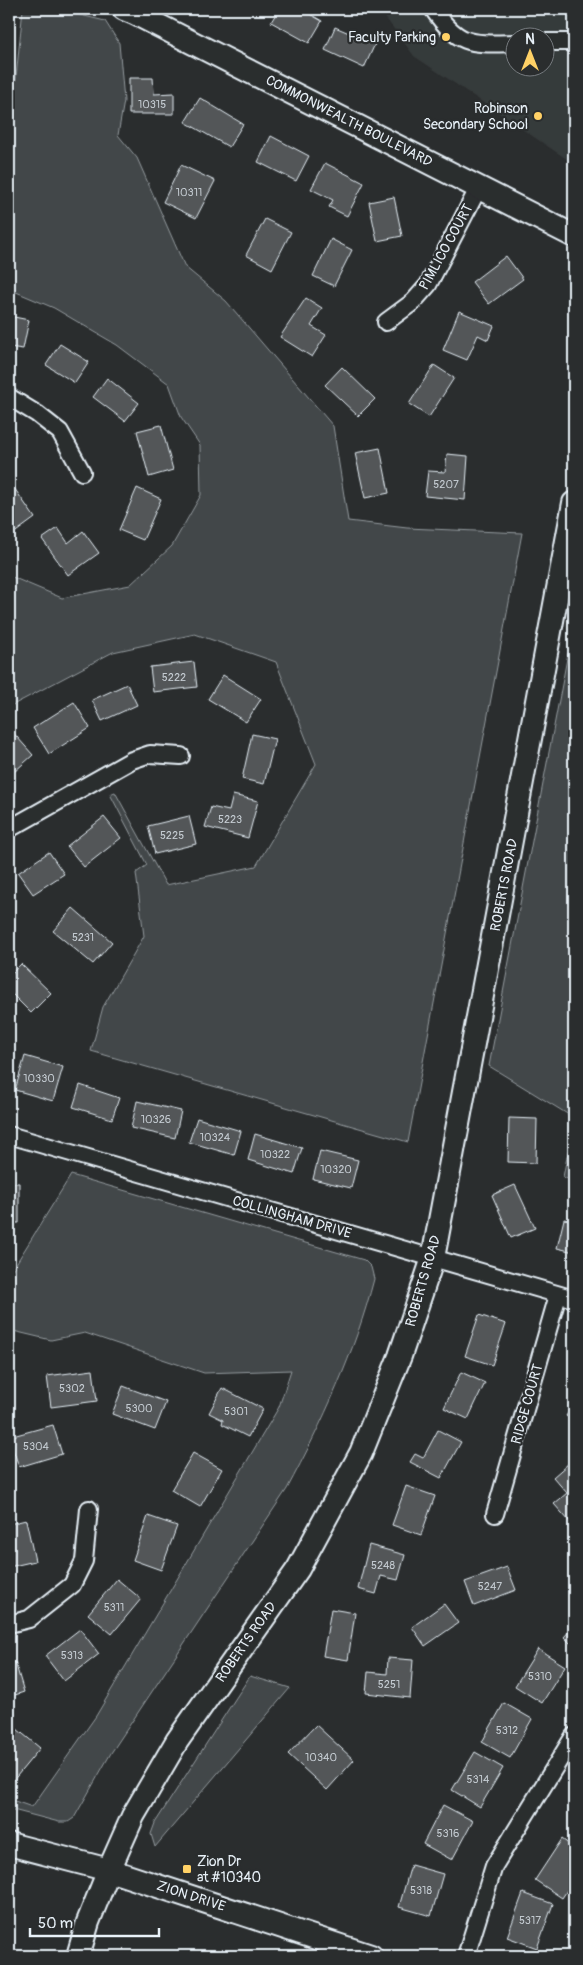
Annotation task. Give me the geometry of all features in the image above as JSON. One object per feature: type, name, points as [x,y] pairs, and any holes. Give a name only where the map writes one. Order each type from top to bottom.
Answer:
[{"type":"main road","name":"COMMONWEALTH BOULEVARD","points":[[124,9],[134,12],[255,73],[574,236]]},
{"type":"main road","name":"ROBERTS ROAD","points":[[78,1956],[88,1922],[108,1870],[133,1816],[162,1765],[196,1713],[298,1569],[361,1453],[400,1356],[433,1258],[574,503]]},
{"type":"main road","name":"ZION DRIVE","points":[[9,1844],[108,1870],[371,1956]]},
{"type":"street","points":[[433,9],[446,28],[466,40],[484,44],[506,43]]},
{"type":"street","points":[[556,42],[574,42]]},
{"type":"street","name":"PIMLICO COURT","points":[[386,322],[413,302],[428,284],[479,187]]},
{"type":"street","points":[[9,397],[37,414],[60,432],[82,472]]},
{"type":"street","points":[[9,829],[132,760],[150,754],[181,756]]},
{"type":"street","name":"COLLINGHAM DRIVE","points":[[9,1135],[574,1300]]},
{"type":"street","name":"RIDGE COURT","points":[[495,1514],[558,1295]]},
{"type":"street","points":[[9,1624],[29,1619],[72,1585],[84,1561],[89,1509]]},
{"type":"street","points":[[466,1956],[494,1866],[574,1736]]},
{"type":"shaded area","points":[[23,9],[64,11],[105,21],[119,43],[124,101],[118,135],[137,158],[185,267],[226,301],[333,426],[348,521],[407,528],[522,533],[408,1142],[91,1051],[103,1007],[144,936],[136,873],[147,865],[110,794],[115,792],[166,885],[256,866],[316,764],[276,662],[195,634],[113,652],[9,707],[9,573],[12,577],[62,598],[130,585],[172,546],[201,495],[200,445],[181,417],[169,384],[117,345],[54,308],[9,289],[9,87],[15,87]]},
{"type":"shaded area","name":"Robinson Secondary School","points":[[379,9],[574,9],[574,164],[414,56]]},
{"type":"shaded area","points":[[568,653],[574,664],[574,1118],[489,1066]]},
{"type":"shaded area","points":[[574,1122],[574,1181],[563,1177]]},
{"type":"shaded area","points":[[71,1175],[364,1260],[371,1267],[374,1279],[348,1360],[313,1438],[287,1489],[111,1753],[74,1818],[68,1822],[59,1822],[9,1809],[9,1799],[32,1807],[96,1716],[279,1407],[291,1370],[204,1373],[85,1333],[51,1340],[9,1330],[9,1275]]},
{"type":"shaded area","points":[[250,1676],[290,1688],[155,1847],[151,1834],[155,1823]]},
{"type":"building","points":[[279,9],[301,9],[322,21],[309,43],[271,22]]},
{"type":"building","points":[[335,27],[375,44],[364,68],[325,50]]},
{"type":"building","points":[[129,78],[153,78],[154,94],[174,93],[174,114],[129,114]]},
{"type":"building","points":[[200,98],[243,124],[229,147],[185,122]]},
{"type":"building","points":[[271,136],[309,156],[296,181],[258,162]]},
{"type":"building","points":[[325,163],[364,183],[347,216],[329,207],[333,200],[311,189]]},
{"type":"building","points":[[181,165],[215,181],[196,218],[163,202]]},
{"type":"building","points":[[394,197],[402,236],[377,241],[369,202]]},
{"type":"building","points":[[265,219],[291,232],[272,269],[246,255]]},
{"type":"building","points":[[331,239],[352,250],[334,286],[313,276]]},
{"type":"building","points":[[506,256],[523,279],[489,304],[472,282]]},
{"type":"building","points":[[306,298],[322,308],[311,326],[326,335],[312,357],[280,337]]},
{"type":"building","points":[[459,311],[494,326],[488,340],[478,335],[467,360],[443,350]]},
{"type":"building","points":[[9,316],[29,320],[23,349],[9,347]]},
{"type":"building","points":[[60,344],[89,362],[75,383],[46,365]]},
{"type":"building","points":[[434,365],[454,378],[429,417],[409,404]]},
{"type":"building","points":[[342,367],[375,399],[358,416],[325,385]]},
{"type":"building","points":[[107,378],[139,403],[125,421],[93,397]]},
{"type":"building","points":[[161,425],[173,470],[149,477],[137,431]]},
{"type":"building","points":[[380,448],[389,493],[365,498],[355,453]]},
{"type":"building","points":[[447,454],[468,456],[465,500],[425,496],[428,471],[445,472]]},
{"type":"building","points":[[12,485],[35,518],[13,534],[9,528],[9,488]]},
{"type":"building","points":[[137,488],[161,499],[143,540],[119,530]]},
{"type":"building","points":[[58,528],[68,543],[83,531],[99,553],[68,575],[42,539]]},
{"type":"building","points":[[194,662],[197,687],[153,692],[150,667]]},
{"type":"building","points":[[223,675],[261,699],[246,722],[208,699]]},
{"type":"building","points":[[127,684],[137,705],[102,721],[92,700]]},
{"type":"building","points":[[74,702],[90,728],[49,754],[33,728]]},
{"type":"building","points":[[9,728],[33,755],[14,772],[9,766]]},
{"type":"building","points":[[252,734],[275,739],[264,784],[242,779]]},
{"type":"building","points":[[233,795],[258,801],[248,838],[205,827],[211,807],[229,811]]},
{"type":"building","points":[[189,816],[196,844],[155,854],[148,826]]},
{"type":"building","points":[[104,817],[121,838],[84,867],[67,846]]},
{"type":"building","points":[[49,852],[64,874],[33,894],[18,873]]},
{"type":"building","points":[[73,908],[112,942],[93,964],[53,931]]},
{"type":"building","points":[[21,964],[51,993],[31,1013],[9,991],[9,976]]},
{"type":"building","points":[[25,1056],[63,1067],[53,1101],[15,1090]]},
{"type":"building","points":[[80,1085],[119,1098],[112,1119],[73,1107]]},
{"type":"building","points":[[137,1101],[181,1111],[175,1138],[131,1128]]},
{"type":"building","points":[[197,1118],[241,1131],[234,1155],[189,1142]]},
{"type":"building","points":[[509,1118],[537,1119],[536,1163],[508,1162]]},
{"type":"building","points":[[255,1134],[302,1148],[294,1174],[248,1160]]},
{"type":"building","points":[[320,1151],[358,1160],[351,1188],[313,1179]]},
{"type":"building","points":[[9,1183],[19,1183],[19,1223],[9,1223]]},
{"type":"building","points":[[515,1185],[535,1228],[511,1238],[492,1195]]},
{"type":"building","points":[[564,1219],[574,1221],[574,1252],[557,1248]]},
{"type":"building","points":[[479,1315],[506,1324],[492,1365],[465,1356]]},
{"type":"building","points":[[93,1370],[97,1401],[51,1407],[47,1376]]},
{"type":"building","points":[[461,1372],[485,1383],[468,1419],[444,1408]]},
{"type":"building","points":[[123,1386],[166,1402],[155,1430],[112,1414]]},
{"type":"building","points":[[222,1388],[263,1409],[248,1437],[222,1424],[223,1420],[209,1413]]},
{"type":"building","points":[[574,1404],[574,1421],[566,1416]]},
{"type":"building","points":[[53,1425],[62,1454],[19,1467],[9,1437]]},
{"type":"building","points":[[438,1430],[461,1442],[441,1478],[410,1462],[415,1454],[423,1458]]},
{"type":"building","points":[[193,1453],[222,1469],[200,1507],[171,1490]]},
{"type":"building","points":[[568,1464],[574,1471],[574,1518],[570,1522],[554,1504],[567,1493],[553,1477]]},
{"type":"building","points":[[406,1486],[435,1496],[421,1535],[392,1525]]},
{"type":"building","points":[[148,1516],[177,1526],[161,1570],[133,1560]]},
{"type":"building","points":[[26,1520],[35,1561],[9,1567],[9,1524]]},
{"type":"building","points":[[369,1545],[405,1555],[398,1580],[381,1576],[376,1594],[358,1589]]},
{"type":"building","points":[[507,1567],[516,1590],[474,1606],[465,1582]]},
{"type":"building","points":[[117,1579],[141,1599],[112,1634],[88,1614]]},
{"type":"building","points":[[444,1604],[458,1623],[425,1646],[412,1627]]},
{"type":"building","points":[[331,1609],[355,1613],[348,1660],[323,1656]]},
{"type":"building","points":[[574,1626],[574,1647],[564,1637]]},
{"type":"building","points":[[80,1629],[99,1654],[64,1681],[45,1656]]},
{"type":"building","points":[[538,1649],[565,1666],[542,1703],[515,1686]]},
{"type":"building","points":[[388,1658],[413,1660],[410,1698],[366,1693],[368,1672],[387,1674]]},
{"type":"building","points":[[15,1662],[24,1692],[9,1697],[9,1664]]},
{"type":"building","points":[[504,1703],[532,1719],[510,1758],[482,1742]]},
{"type":"building","points":[[316,1725],[354,1760],[327,1790],[288,1754]]},
{"type":"building","points":[[17,1729],[40,1748],[12,1782],[9,1780],[9,1738]]},
{"type":"building","points":[[475,1752],[503,1768],[480,1807],[452,1790]]},
{"type":"building","points":[[443,1805],[473,1821],[452,1860],[423,1844]]},
{"type":"building","points":[[562,1839],[574,1848],[574,1880],[562,1898],[535,1880]]},
{"type":"building","points":[[411,1865],[443,1874],[431,1916],[399,1907]]},
{"type":"building","points":[[523,1893],[553,1904],[537,1948],[507,1937]]},
{"type":"place","name":"Faculty Parking","points":[[446,37]]},
{"type":"place","name":"Robinson Secondary School","points":[[538,116]]},
{"type":"place","name":"Zion Dr at #10340","points":[[187,1869]]}]
